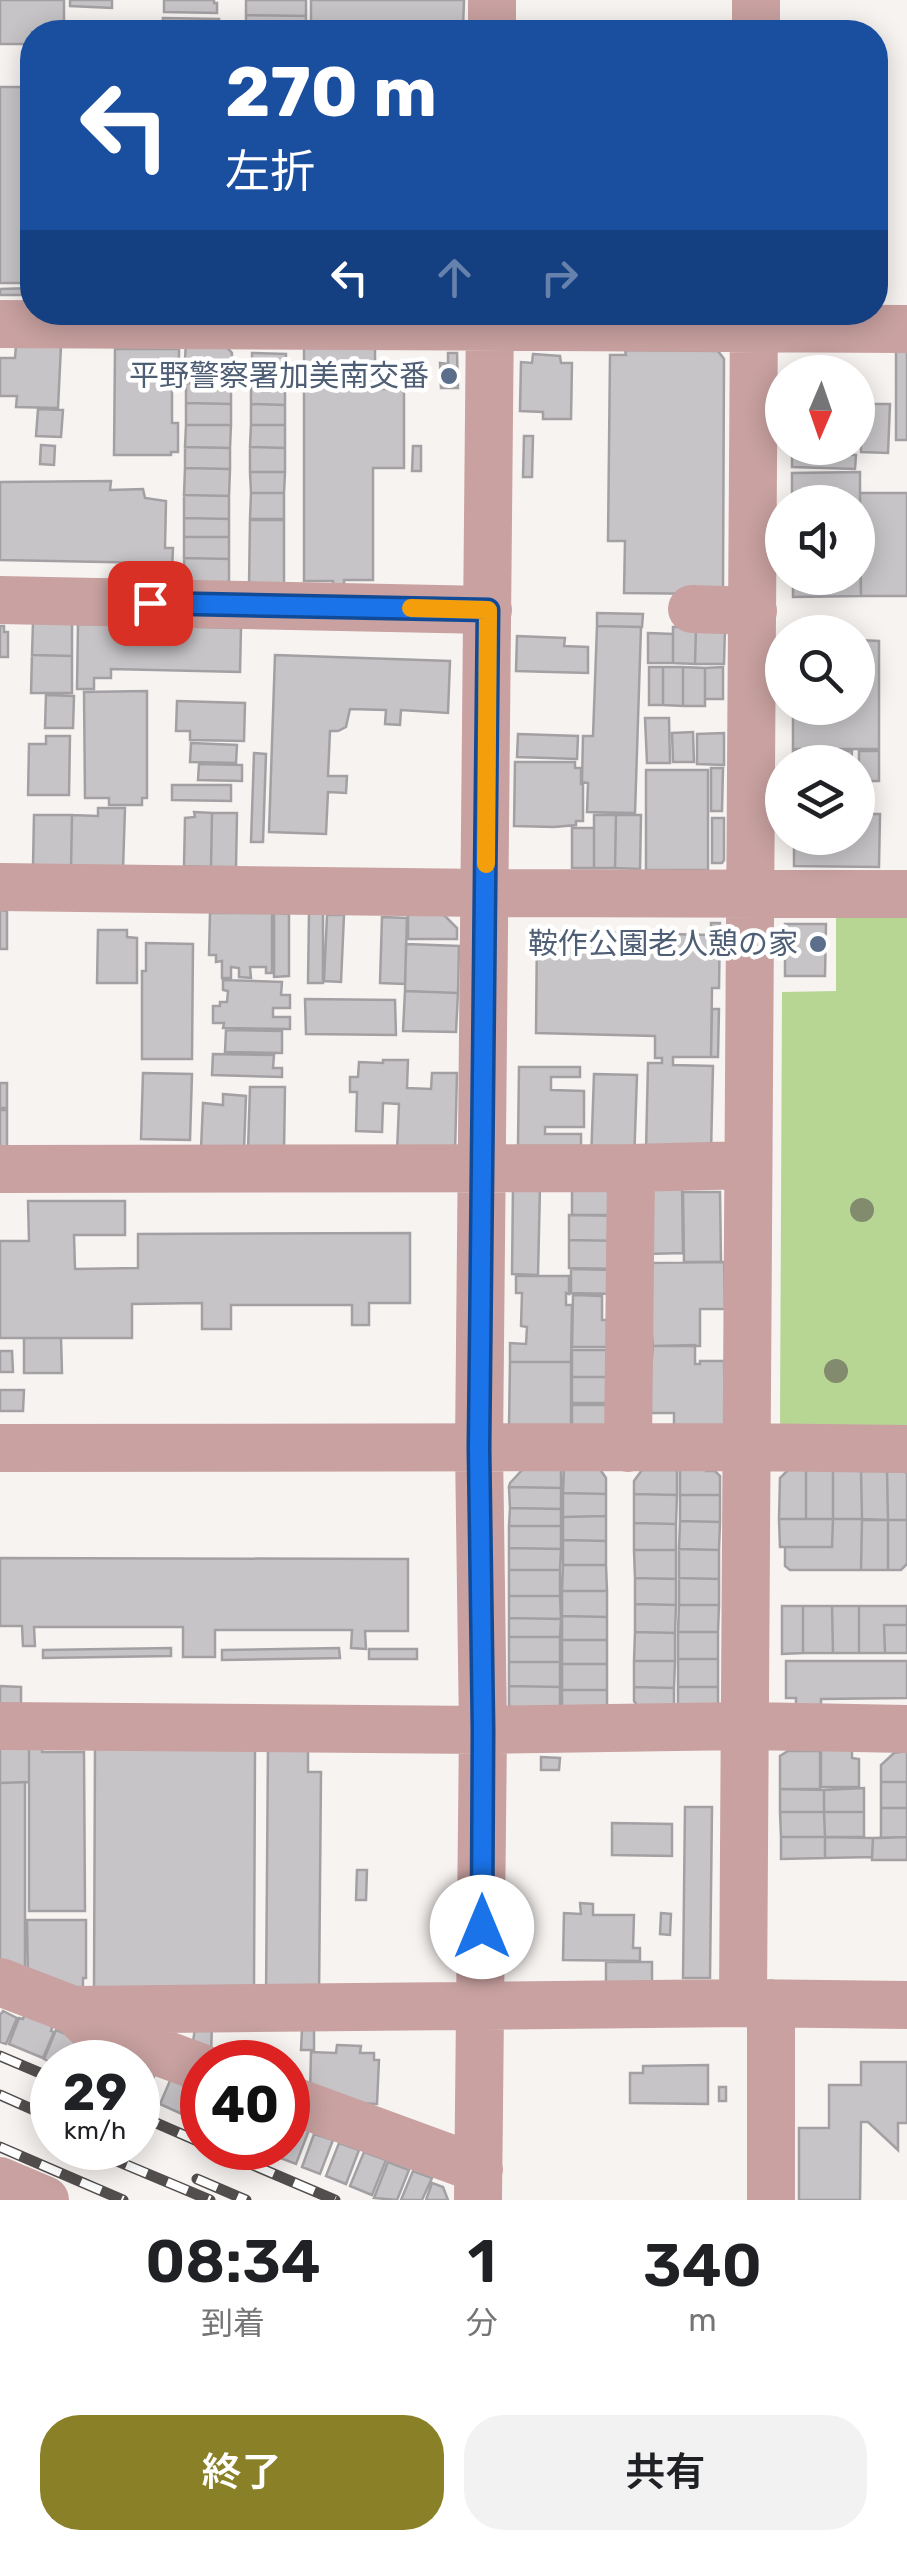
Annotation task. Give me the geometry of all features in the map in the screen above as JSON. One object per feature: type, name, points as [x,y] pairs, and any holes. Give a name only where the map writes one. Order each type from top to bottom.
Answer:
[{"type":"street","points":[[310,2109],[478,2184],[483,1730],[479,1448],[490,325]]},
{"type":"street","points":[[754,325],[744,1726],[771,2200]]},
{"type":"street","points":[[830,325],[907,329]]},
{"type":"street","points":[[0,600],[488,610]]},
{"type":"street","points":[[692,610],[752,611]]},
{"type":"street","points":[[0,886],[907,894]]},
{"type":"street","points":[[0,1169],[748,1165]]},
{"type":"street","points":[[628,1448],[631,1168]]},
{"type":"street","points":[[0,1448],[907,1449]]},
{"type":"street","points":[[0,1726],[483,1730],[744,1726],[907,1730]]},
{"type":"street","points":[[0,1982],[73,2010],[907,2005]]},
{"type":"street","points":[[73,2010],[91,2027],[180,2060]]},
{"type":"street","points":[[0,2181],[46,2200]]},
{"type":"green space","points":[[836,912],[907,912],[907,1435],[792,1434],[780,1423],[782,992],[836,991]]},
{"type":"building","points":[[0,0],[64,0],[64,20],[20,20],[20,44],[0,44]]},
{"type":"building","points":[[70,0],[112,0],[112,8],[70,6]]},
{"type":"building","points":[[164,0],[214,0],[217,13],[164,12]]},
{"type":"building","points":[[246,0],[306,0],[306,16],[246,15]]},
{"type":"building","points":[[311,0],[464,0],[463,20],[311,20]]},
{"type":"building","points":[[246,15],[306,16],[306,20],[246,20]]},
{"type":"building","points":[[163,18],[219,19],[219,20]]},
{"type":"building","points":[[0,87],[20,87],[20,283],[0,283]]},
{"type":"building","points":[[20,288],[20,295],[0,295],[0,289]]},
{"type":"building","points":[[186,342],[222,342],[232,353],[231,377],[184,376]]},
{"type":"building","points":[[16,345],[61,346],[58,408],[16,407],[17,396],[0,396],[0,358],[15,358]]},
{"type":"building","points":[[304,347],[375,348],[375,389],[404,389],[404,468],[373,468],[373,580],[344,580],[344,588],[333,588],[333,581],[304,581]]},
{"type":"building","points":[[115,349],[179,349],[179,386],[172,386],[172,423],[178,423],[178,452],[114,455]]},
{"type":"building","points":[[896,349],[907,349],[907,440],[896,440]]},
{"type":"building","points":[[625,350],[718,351],[724,359],[723,587],[715,594],[624,593],[625,541],[608,541],[610,355],[626,355]]},
{"type":"building","points":[[252,353],[286,354],[285,382],[252,381]]},
{"type":"building","name":"平野警察署加美南交番","points":[[448,353],[457,353],[458,388],[441,388],[440,363],[448,364]]},
{"type":"building","points":[[533,354],[560,356],[561,363],[572,363],[571,419],[543,419],[543,412],[520,411],[521,362],[532,363]]},
{"type":"building","points":[[186,383],[231,384],[231,404],[186,403]]},
{"type":"building","points":[[251,388],[285,388],[285,405],[251,404]]},
{"type":"building","points":[[186,403],[231,404],[231,425],[186,425]]},
{"type":"building","points":[[251,404],[285,405],[285,425],[251,425]]},
{"type":"building","points":[[875,404],[890,404],[888,453],[875,453]]},
{"type":"building","points":[[38,409],[63,410],[61,437],[36,436]]},
{"type":"building","points":[[186,425],[231,425],[230,448],[185,447]]},
{"type":"building","points":[[251,425],[285,425],[285,448],[250,447]]},
{"type":"building","points":[[524,436],[533,436],[532,477],[523,477]]},
{"type":"building","points":[[41,445],[55,446],[54,465],[40,464]]},
{"type":"building","points":[[413,446],[421,446],[421,471],[412,471]]},
{"type":"building","points":[[185,447],[230,448],[230,469],[185,468]]},
{"type":"building","points":[[250,447],[285,448],[285,472],[250,472]]},
{"type":"building","points":[[792,465],[855,465],[855,469]]},
{"type":"building","points":[[185,468],[230,469],[229,496],[184,495]]},
{"type":"building","points":[[250,472],[285,472],[284,493],[251,493]]},
{"type":"building","points":[[860,472],[860,485],[792,485],[792,473]]},
{"type":"building","points":[[111,481],[110,490],[143,489],[145,498],[166,501],[165,548],[173,548],[172,570],[156,570],[156,563],[0,560],[0,482]]},
{"type":"building","points":[[251,493],[284,493],[284,519],[250,519]]},
{"type":"building","points":[[875,493],[907,493],[907,596],[861,596],[875,595]]},
{"type":"building","points":[[184,495],[229,496],[229,519],[184,518]]},
{"type":"building","points":[[184,518],[229,519],[229,537],[184,537]]},
{"type":"building","points":[[250,520],[284,520],[284,597],[249,586]]},
{"type":"building","points":[[184,537],[229,537],[229,559],[184,558]]},
{"type":"building","points":[[184,558],[229,559],[229,585],[185,590]]},
{"type":"building","points":[[793,595],[861,595],[861,596]]},
{"type":"building","points":[[597,613],[643,614],[642,627],[597,626]]},
{"type":"building","points":[[33,622],[72,622],[72,656],[32,655]]},
{"type":"building","points":[[78,624],[241,628],[240,672],[111,669],[111,678],[94,678],[94,689],[77,689]]},
{"type":"building","points":[[0,626],[8,632],[8,657],[0,657]]},
{"type":"building","points":[[597,626],[641,627],[635,813],[587,812],[588,783],[582,782],[583,736],[593,736]]},
{"type":"building","points":[[673,627],[696,627],[695,664],[673,663]]},
{"type":"building","points":[[696,627],[725,627],[724,664],[695,664]]},
{"type":"building","points":[[648,633],[673,634],[673,663],[648,663]]},
{"type":"building","points":[[517,636],[565,638],[564,646],[588,647],[588,673],[516,671]]},
{"type":"building","points":[[875,641],[879,641],[879,749],[875,745],[793,745],[793,725],[875,725]]},
{"type":"building","points":[[32,655],[72,656],[72,693],[31,693]]},
{"type":"building","points":[[275,655],[450,661],[448,713],[401,710],[400,725],[385,724],[386,710],[350,709],[346,727],[330,731],[328,776],[347,776],[346,793],[328,792],[326,834],[269,832]]},
{"type":"building","points":[[649,667],[663,667],[663,705],[649,705]]},
{"type":"building","points":[[663,667],[683,667],[683,706],[663,705]]},
{"type":"building","points":[[683,667],[705,668],[705,706],[683,706]]},
{"type":"building","points":[[723,667],[723,699],[705,699],[705,668]]},
{"type":"building","points":[[147,691],[147,798],[142,798],[142,805],[109,805],[109,798],[85,798],[84,692]]},
{"type":"building","points":[[46,695],[74,696],[73,728],[45,728]]},
{"type":"building","points":[[177,701],[245,703],[244,741],[190,740],[190,731],[176,731]]},
{"type":"building","points":[[645,718],[669,718],[670,763],[647,763]]},
{"type":"building","points":[[693,732],[694,762],[673,762],[672,733]]},
{"type":"building","points":[[724,733],[724,765],[697,764],[697,734]]},
{"type":"building","points":[[518,734],[578,736],[577,759],[517,757]]},
{"type":"building","points":[[46,736],[70,736],[69,795],[28,795],[29,744],[46,744]]},
{"type":"building","points":[[191,743],[237,745],[236,763],[190,762]]},
{"type":"building","points":[[875,751],[879,751],[879,781],[875,781]]},
{"type":"building","points":[[254,753],[266,754],[263,842],[251,842]]},
{"type":"building","points":[[515,762],[575,762],[575,768],[581,768],[583,821],[554,827],[514,826]]},
{"type":"building","points":[[199,764],[242,765],[242,781],[198,780]]},
{"type":"building","points":[[711,768],[723,768],[722,811],[711,811]]},
{"type":"building","points":[[646,770],[708,770],[708,870],[646,870]]},
{"type":"building","points":[[172,785],[231,785],[231,801],[172,800]]},
{"type":"building","points":[[98,808],[125,808],[123,869],[71,868],[72,815],[98,816]]},
{"type":"building","points":[[194,812],[212,813],[211,867],[184,866],[185,818],[195,817]]},
{"type":"building","points":[[212,813],[237,813],[236,867],[211,867]]},
{"type":"building","points":[[875,814],[880,814],[879,867],[794,866],[794,855],[875,855]]},
{"type":"building","points":[[34,815],[72,815],[71,868],[33,867]]},
{"type":"building","points":[[594,815],[616,815],[615,868],[594,868]]},
{"type":"building","points":[[616,815],[641,815],[640,869],[615,868]]},
{"type":"building","points":[[712,818],[724,818],[722,863],[712,863]]},
{"type":"building","points":[[572,828],[594,828],[594,868],[572,868]]},
{"type":"building","points":[[0,910],[7,911],[7,949],[0,949]]},
{"type":"building","points":[[309,912],[323,912],[323,983],[308,983]]},
{"type":"building","points":[[210,913],[272,913],[272,973],[266,973],[266,967],[250,967],[251,978],[239,977],[239,968],[231,967],[231,978],[222,978],[222,961],[216,962],[216,955],[209,955]]},
{"type":"building","points":[[274,913],[289,914],[289,976],[274,977]]},
{"type":"building","points":[[408,914],[443,914],[457,928],[457,939],[408,939]]},
{"type":"building","points":[[327,915],[344,915],[341,982],[324,981]]},
{"type":"building","points":[[382,917],[407,918],[405,984],[380,983]]},
{"type":"building","points":[[711,923],[720,923],[719,988],[712,988],[711,1057],[673,1057],[673,1065],[713,1066],[711,1152],[646,1151],[648,1063],[662,1063],[662,1058],[655,1058],[655,1036],[536,1033],[537,931],[711,935]]},
{"type":"building","points":[[785,924],[826,924],[825,976],[785,976]]},
{"type":"building","points":[[98,930],[127,930],[127,937],[137,938],[137,983],[97,983]]},
{"type":"building","points":[[146,943],[193,944],[192,1059],[142,1059],[142,971],[146,971]]},
{"type":"building","points":[[406,944],[459,946],[458,993],[405,991]]},
{"type":"building","points":[[223,980],[282,982],[281,995],[290,995],[290,1008],[273,1008],[273,1017],[290,1017],[290,1029],[223,1028],[224,1023],[213,1023],[213,1006],[227,1002]]},
{"type":"building","points":[[405,991],[458,993],[456,1032],[403,1031]]},
{"type":"building","points":[[305,999],[395,1000],[396,1035],[306,1034]]},
{"type":"building","points":[[712,1009],[719,1009],[718,1057],[711,1057]]},
{"type":"building","points":[[226,1030],[282,1031],[282,1053],[225,1052]]},
{"type":"building","points":[[213,1054],[274,1055],[273,1068],[282,1068],[282,1077],[212,1075]]},
{"type":"building","points":[[408,1060],[407,1088],[431,1089],[432,1073],[457,1073],[455,1154],[397,1152],[399,1104],[383,1103],[382,1132],[356,1131],[357,1092],[350,1092],[350,1077],[358,1077],[359,1062]]},
{"type":"building","points":[[519,1067],[580,1067],[580,1077],[551,1077],[551,1090],[584,1091],[584,1127],[545,1127],[545,1134],[581,1134],[581,1146],[518,1146]]},
{"type":"building","points":[[143,1073],[192,1074],[190,1140],[141,1139]]},
{"type":"building","points":[[594,1074],[637,1075],[634,1164],[591,1162]]},
{"type":"building","points":[[0,1083],[7,1083],[7,1108],[0,1108]]},
{"type":"building","points":[[250,1087],[285,1087],[284,1151],[248,1150]]},
{"type":"building","points":[[223,1094],[246,1096],[244,1150],[201,1149],[203,1103],[223,1105]]},
{"type":"building","points":[[0,1110],[7,1110],[7,1152],[0,1152]]},
{"type":"building","points":[[628,1183],[628,1215],[572,1215],[572,1184]]},
{"type":"building","points":[[682,1183],[683,1253],[647,1254],[647,1184]]},
{"type":"building","points":[[513,1185],[540,1186],[538,1275],[512,1274]]},
{"type":"building","points":[[683,1192],[720,1192],[721,1262],[684,1262]]},
{"type":"building","points":[[28,1201],[125,1201],[125,1235],[74,1235],[75,1269],[138,1268],[138,1234],[410,1233],[410,1303],[369,1303],[369,1325],[352,1325],[352,1305],[231,1305],[231,1329],[202,1329],[202,1303],[132,1304],[132,1338],[0,1338],[0,1241],[29,1241]]},
{"type":"building","points":[[569,1215],[623,1216],[622,1241],[569,1240]]},
{"type":"building","points":[[569,1240],[622,1241],[622,1269],[569,1268]]},
{"type":"building","points":[[724,1262],[725,1309],[700,1309],[700,1346],[653,1346],[645,1263]]},
{"type":"building","points":[[571,1269],[613,1270],[616,1294],[571,1293]]},
{"type":"building","points":[[516,1276],[569,1276],[566,1305],[572,1305],[571,1362],[510,1362],[510,1343],[526,1344],[527,1327],[521,1326],[522,1293],[516,1293]]},
{"type":"building","points":[[573,1295],[602,1296],[602,1320],[607,1320],[612,1347],[572,1347]]},
{"type":"building","points":[[24,1338],[61,1338],[62,1373],[24,1373]]},
{"type":"building","points":[[695,1345],[695,1364],[724,1361],[725,1431],[674,1427],[674,1413],[647,1413],[653,1346]]},
{"type":"building","points":[[572,1350],[621,1350],[621,1377],[572,1377]]},
{"type":"building","points":[[0,1351],[12,1351],[13,1372],[0,1372]]},
{"type":"building","points":[[510,1362],[571,1362],[571,1435],[509,1429]]},
{"type":"building","points":[[572,1377],[621,1377],[621,1403],[572,1403]]},
{"type":"building","points":[[0,1390],[24,1390],[23,1411],[0,1411]]},
{"type":"building","points":[[572,1405],[622,1405],[622,1434],[572,1434]]},
{"type":"building","points":[[597,1465],[606,1478],[606,1494],[563,1493],[564,1466]]},
{"type":"building","points":[[561,1466],[561,1488],[509,1487],[525,1467]]},
{"type":"building","points":[[680,1466],[715,1471],[720,1476],[720,1495],[680,1495]]},
{"type":"building","points":[[789,1469],[806,1469],[806,1519],[779,1519],[780,1478]]},
{"type":"building","points":[[806,1469],[833,1470],[833,1519],[806,1519]]},
{"type":"building","points":[[642,1470],[677,1470],[677,1495],[634,1494],[634,1481]]},
{"type":"building","points":[[833,1470],[861,1471],[862,1519],[833,1519]]},
{"type":"building","points":[[861,1471],[887,1471],[888,1520],[862,1519]]},
{"type":"building","points":[[887,1471],[907,1474],[907,1520],[888,1520]]},
{"type":"building","points":[[509,1487],[561,1488],[561,1509],[510,1508]]},
{"type":"building","points":[[563,1493],[606,1494],[606,1516],[563,1517]]},
{"type":"building","points":[[634,1494],[677,1495],[676,1524],[634,1523]]},
{"type":"building","points":[[680,1495],[720,1495],[720,1522],[680,1521]]},
{"type":"building","points":[[510,1508],[561,1509],[561,1526],[509,1526]]},
{"type":"building","points":[[606,1516],[606,1541],[563,1540],[563,1517]]},
{"type":"building","points":[[779,1519],[833,1519],[832,1547],[780,1547]]},
{"type":"building","points":[[833,1519],[862,1519],[861,1570],[790,1570],[785,1566],[785,1547],[832,1547]]},
{"type":"building","points":[[862,1520],[888,1520],[888,1570],[861,1570]]},
{"type":"building","points":[[888,1520],[907,1520],[907,1564],[901,1570],[888,1570]]},
{"type":"building","points":[[680,1521],[720,1522],[719,1550],[679,1549]]},
{"type":"building","points":[[634,1523],[676,1524],[676,1550],[634,1550]]},
{"type":"building","points":[[509,1526],[561,1526],[561,1549],[509,1548]]},
{"type":"building","points":[[563,1540],[606,1541],[606,1565],[563,1565]]},
{"type":"building","points":[[509,1548],[561,1549],[560,1570],[509,1570]]},
{"type":"building","points":[[679,1549],[719,1550],[719,1579],[679,1578]]},
{"type":"building","points":[[634,1550],[676,1550],[676,1579],[635,1578]]},
{"type":"building","points":[[0,1558],[408,1559],[408,1631],[365,1631],[366,1649],[351,1648],[352,1630],[215,1630],[215,1657],[183,1657],[183,1627],[34,1627],[35,1646],[23,1646],[22,1626],[0,1626]]},
{"type":"building","points":[[563,1565],[606,1565],[607,1591],[562,1591]]},
{"type":"building","points":[[509,1570],[560,1570],[560,1596],[509,1596]]},
{"type":"building","points":[[635,1578],[676,1579],[676,1605],[635,1604]]},
{"type":"building","points":[[679,1578],[719,1579],[719,1605],[679,1605]]},
{"type":"building","points":[[562,1591],[607,1591],[607,1617],[562,1616]]},
{"type":"building","points":[[509,1596],[560,1596],[561,1619],[509,1618]]},
{"type":"building","points":[[635,1604],[676,1605],[675,1633],[635,1632]]},
{"type":"building","points":[[679,1605],[719,1605],[718,1632],[678,1632]]},
{"type":"building","points":[[782,1606],[803,1606],[803,1653],[782,1654]]},
{"type":"building","points":[[803,1606],[832,1606],[833,1653],[803,1653]]},
{"type":"building","points":[[832,1606],[859,1606],[859,1653],[833,1653]]},
{"type":"building","points":[[859,1606],[907,1606],[907,1625],[884,1625],[885,1653],[859,1653]]},
{"type":"building","points":[[562,1616],[607,1617],[607,1640],[562,1640]]},
{"type":"building","points":[[509,1618],[561,1619],[560,1637],[509,1637]]},
{"type":"building","points":[[884,1625],[907,1625],[907,1653],[885,1653]]},
{"type":"building","points":[[635,1632],[675,1633],[675,1661],[634,1661]]},
{"type":"building","points":[[678,1632],[718,1632],[718,1659],[678,1659]]},
{"type":"building","points":[[509,1637],[560,1637],[560,1662],[509,1662]]},
{"type":"building","points":[[562,1640],[607,1640],[607,1664],[562,1664]]},
{"type":"building","points":[[171,1648],[171,1656],[43,1658],[43,1650]]},
{"type":"building","points":[[339,1648],[340,1658],[222,1660],[222,1650]]},
{"type":"building","points":[[369,1649],[417,1649],[417,1659],[369,1659]]},
{"type":"building","points":[[678,1659],[718,1659],[718,1687],[678,1687]]},
{"type":"building","points":[[634,1661],[675,1661],[674,1688],[634,1687]]},
{"type":"building","points":[[786,1661],[907,1661],[907,1698],[821,1699],[821,1708],[796,1708],[796,1698],[786,1698]]},
{"type":"building","points":[[509,1662],[560,1662],[560,1687],[509,1686]]},
{"type":"building","points":[[562,1664],[607,1664],[607,1690],[562,1690]]},
{"type":"building","points":[[0,1686],[21,1687],[21,1709],[0,1709]]},
{"type":"building","points":[[509,1686],[560,1687],[560,1709],[513,1709],[509,1705]]},
{"type":"building","points":[[634,1687],[674,1688],[674,1714],[643,1714],[634,1701]]},
{"type":"building","points":[[678,1687],[718,1687],[718,1704],[678,1715]]},
{"type":"building","points":[[562,1690],[607,1690],[607,1705],[562,1714]]},
{"type":"building","points":[[0,1739],[29,1739],[29,1782],[0,1783]]},
{"type":"building","points":[[29,1739],[42,1739],[42,1752],[84,1752],[85,1911],[29,1911]]},
{"type":"building","points":[[268,1744],[308,1744],[308,1772],[321,1772],[319,1999],[266,1999]]},
{"type":"building","points":[[95,1748],[255,1748],[254,1989],[94,1989]]},
{"type":"building","points":[[821,1749],[852,1749],[852,1758],[859,1759],[859,1787],[821,1787]]},
{"type":"building","points":[[788,1751],[820,1751],[820,1789],[780,1789],[780,1756]]},
{"type":"building","points":[[907,1751],[907,1782],[881,1782],[881,1765],[894,1753]]},
{"type":"building","points":[[541,1757],[560,1758],[559,1770],[541,1770]]},
{"type":"building","points":[[25,1782],[25,1974],[0,1974],[0,1783]]},
{"type":"building","points":[[881,1782],[907,1782],[907,1808],[881,1808]]},
{"type":"building","points":[[864,1788],[864,1812],[824,1812],[824,1790]]},
{"type":"building","points":[[780,1789],[824,1790],[824,1812],[780,1812]]},
{"type":"building","points":[[685,1807],[712,1807],[710,1978],[683,1978]]},
{"type":"building","points":[[881,1808],[907,1808],[907,1837],[881,1838]]},
{"type":"building","points":[[780,1812],[824,1812],[825,1837],[781,1837]]},
{"type":"building","points":[[824,1812],[864,1812],[864,1837],[825,1837]]},
{"type":"building","points":[[612,1823],[672,1824],[672,1856],[612,1855]]},
{"type":"building","points":[[781,1837],[825,1837],[825,1858],[781,1859]]},
{"type":"building","points":[[825,1837],[873,1838],[872,1857],[825,1858]]},
{"type":"building","points":[[907,1837],[907,1860],[872,1860],[873,1838]]},
{"type":"building","points":[[357,1870],[367,1870],[366,1900],[356,1900]]},
{"type":"building","points":[[580,1903],[593,1904],[593,1915],[634,1915],[633,1948],[640,1948],[640,1961],[563,1960],[564,1913],[581,1914]]},
{"type":"building","points":[[661,1913],[671,1914],[670,1935],[660,1934]]},
{"type":"building","points":[[27,1920],[86,1920],[83,1991],[28,1979]]},
{"type":"building","points":[[606,1962],[652,1962],[652,1985],[606,1985]]},
{"type":"building","points":[[3,2011],[17,2018],[6,2044],[0,2042]]},
{"type":"building","points":[[25,2013],[53,2025],[51,2040],[30,2040],[30,2053],[9,2044],[19,2018],[23,2019]]},
{"type":"building","points":[[196,2021],[212,2021],[211,2040],[193,2040]]},
{"type":"building","points":[[56,2030],[79,2040],[52,2040]]},
{"type":"building","points":[[302,2030],[314,2030],[314,2050],[310,2050],[310,2040],[302,2040]]},
{"type":"building","points":[[337,2045],[361,2046],[360,2053],[374,2053],[374,2060],[379,2060],[377,2104],[337,2102],[310,2093],[311,2052],[336,2053]]},
{"type":"building","points":[[861,2062],[907,2062],[907,2123],[898,2123],[898,2150],[868,2122],[861,2122],[860,2200],[799,2200],[799,2128],[829,2128],[829,2085],[861,2085]]},
{"type":"building","points":[[708,2065],[708,2104],[630,2103],[630,2073],[643,2073],[643,2066]]},
{"type":"building","points":[[172,2076],[180,2080],[180,2113],[160,2104]]},
{"type":"building","points":[[719,2087],[726,2087],[726,2101],[719,2101]]},
{"type":"building","points":[[314,2134],[333,2140],[320,2174],[310,2170]]},
{"type":"building","points":[[339,2143],[359,2150],[346,2184],[326,2176]]},
{"type":"building","points":[[364,2152],[386,2160],[372,2195],[350,2186]]},
{"type":"building","points":[[388,2162],[409,2170],[397,2200],[374,2198]]},
{"type":"building","points":[[413,2171],[432,2178],[422,2200],[401,2200]]},
{"type":"building","points":[[432,2183],[443,2187],[448,2200],[426,2200]]},
{"type":"railway","points":[[0,2056],[30,2069]]},
{"type":"railway","points":[[0,2095],[30,2108]]},
{"type":"railway","points":[[160,2125],[180,2133]]},
{"type":"railway","points":[[0,2147],[123,2200]]},
{"type":"railway","points":[[138,2170],[210,2200]]},
{"type":"railway","points":[[265,2170],[335,2200]]},
{"type":"railway","points":[[197,2179],[246,2200]]},
{"type":"slow traffic","points":[[411,608],[488,610],[486,864]]},
{"type":"place","name":"平野警察署加美南交番","points":[[449,376]]},
{"type":"place","name":"鞍作公園老人憩の家","points":[[818,944]]},
{"type":"route","points":[[150,603],[488,610],[479,1448],[482,1927]]}]
